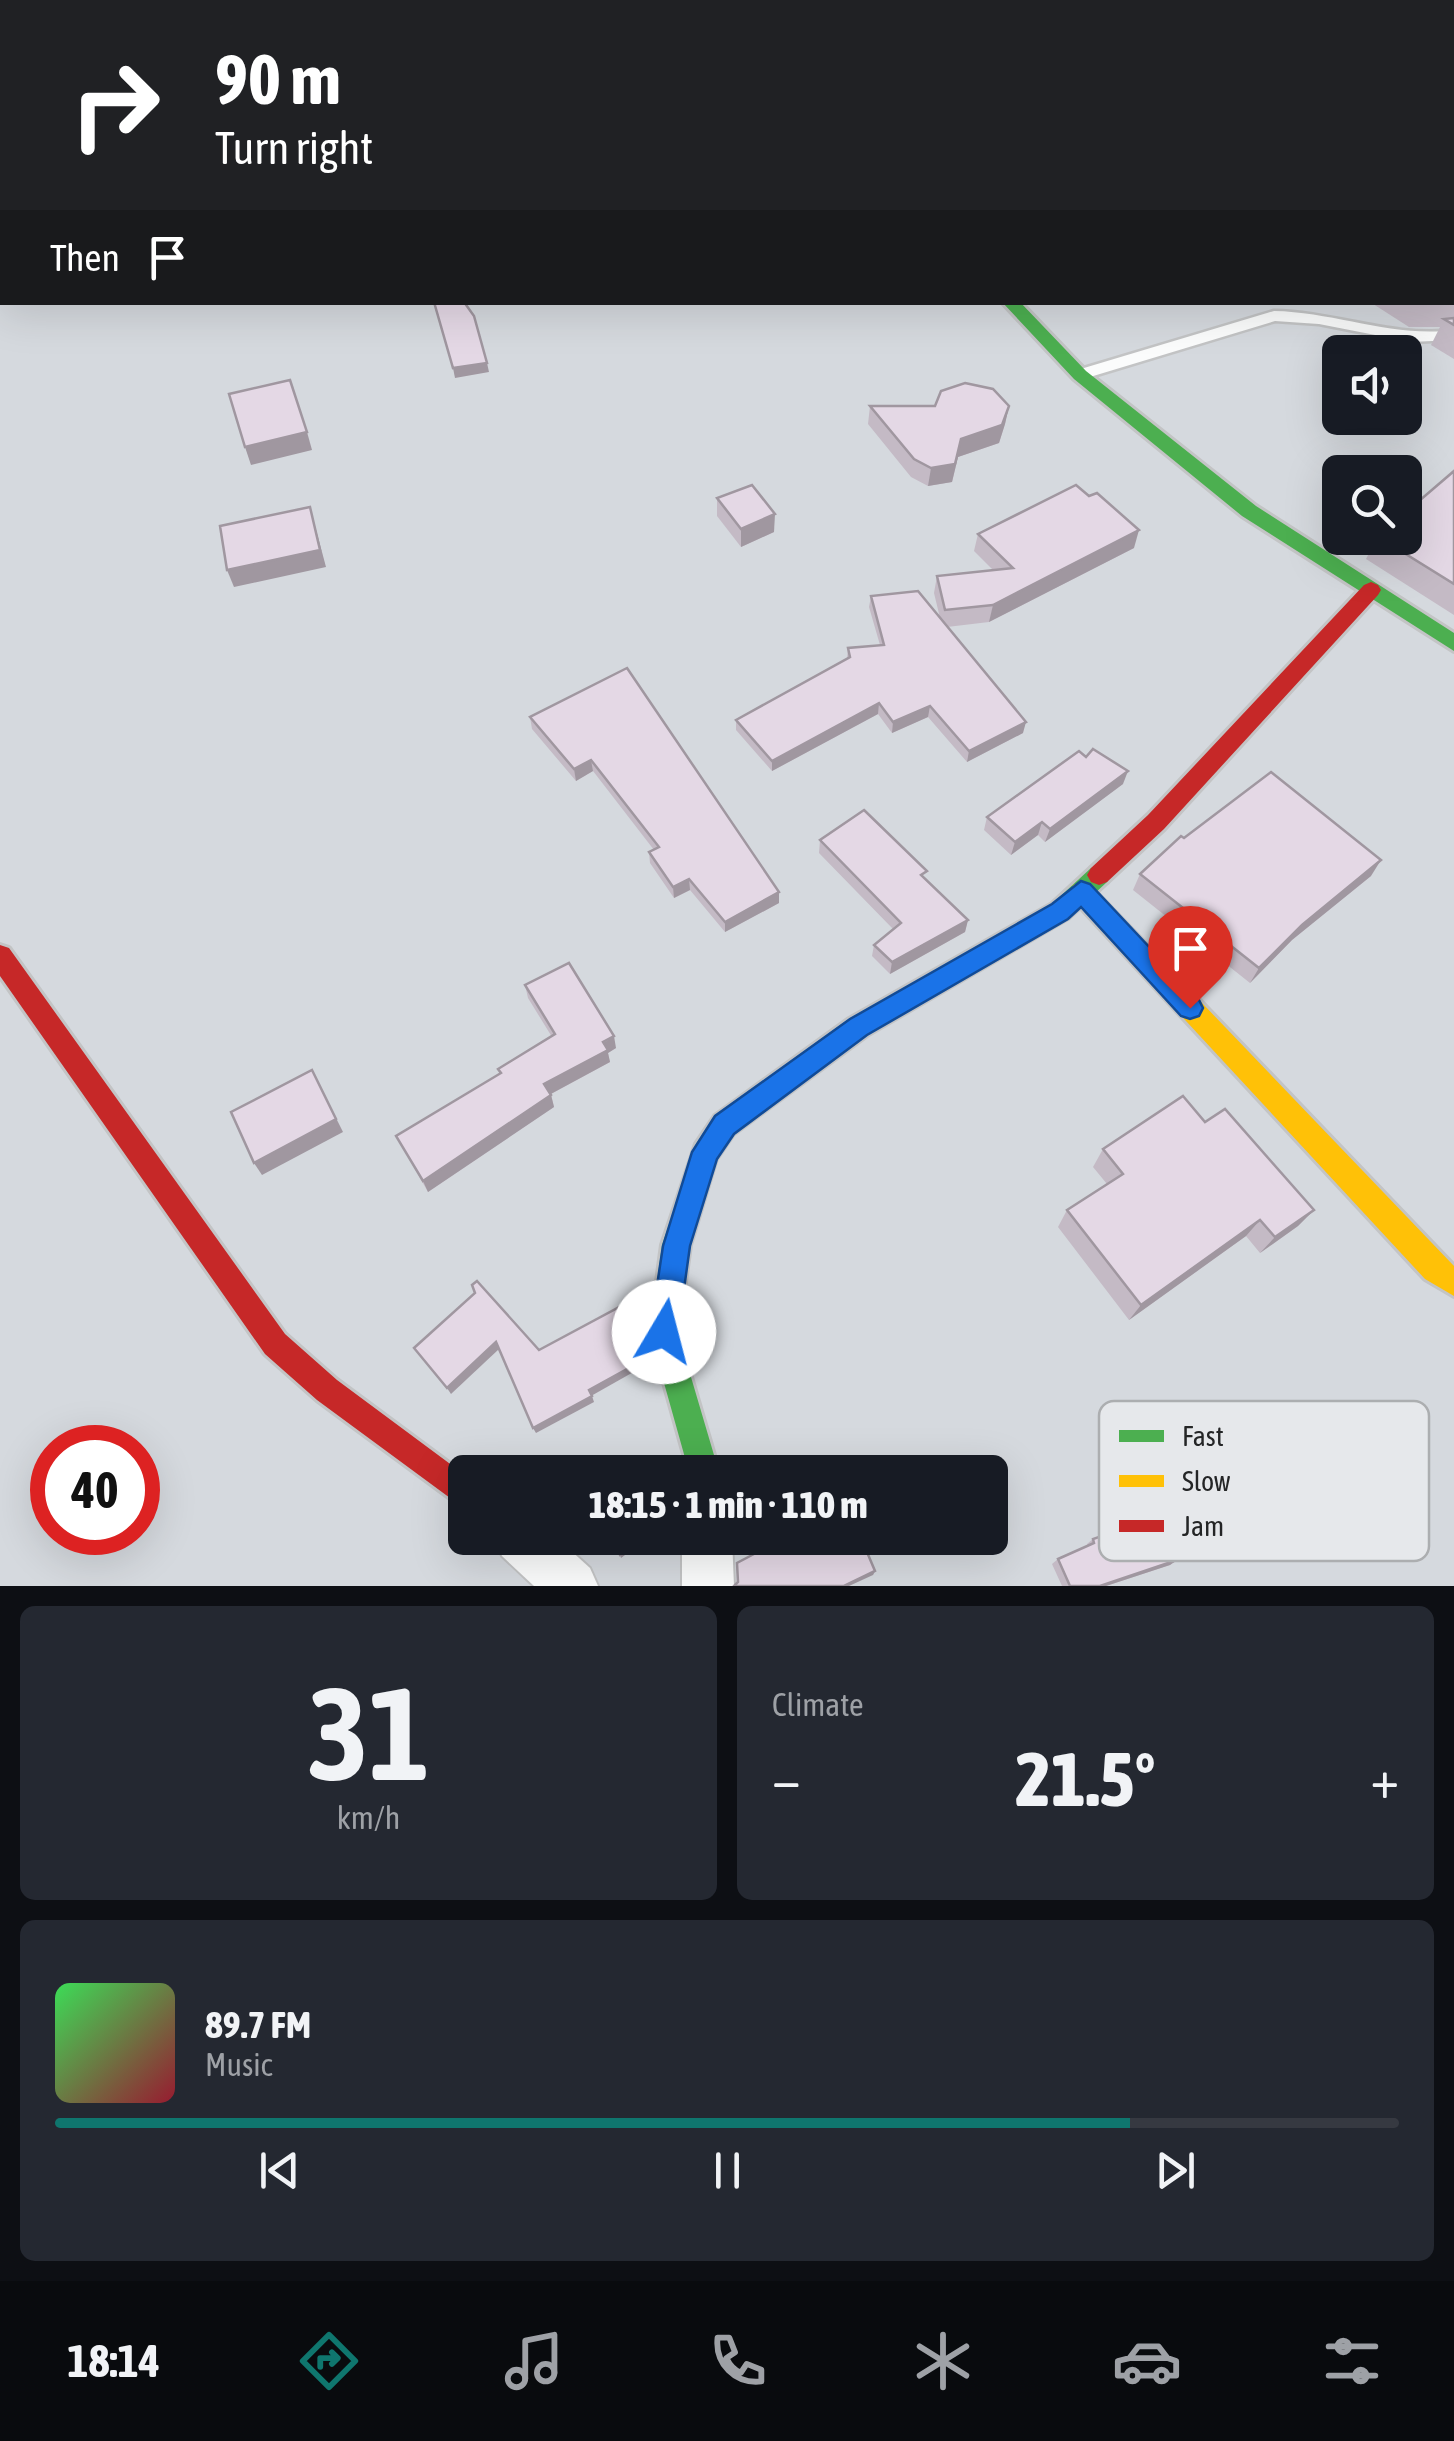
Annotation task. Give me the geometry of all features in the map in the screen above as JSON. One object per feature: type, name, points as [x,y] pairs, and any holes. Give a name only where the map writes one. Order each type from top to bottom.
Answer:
[{"type":"street","points":[[1013,305],[1080,376],[1250,510],[1454,643]]},
{"type":"street","points":[[699,1455],[664,1332],[676,1246],[705,1152],[724,1125],[858,1027],[1060,912],[1156,822],[1371,590]]},
{"type":"street","points":[[1081,892],[1435,1269],[1454,1282]]},
{"type":"street","points":[[0,956],[275,1344],[326,1390],[448,1481]]},
{"type":"street","points":[[538,1555],[572,1586]]},
{"type":"street","points":[[707,1555],[708,1586]]},
{"type":"lane","points":[[1080,376],[1274,316],[1308,316],[1425,338],[1454,335]]},
{"type":"shaded area","points":[[0,305],[1454,305],[1454,1586],[0,1586]]},
{"type":"building","points":[[435,305],[466,305],[474,316],[487,363],[453,368]]},
{"type":"building","points":[[290,380],[307,432],[245,447],[229,394]]},
{"type":"building","points":[[965,383],[993,389],[1009,406],[1002,425],[961,439],[955,464],[931,468],[914,459],[870,406],[935,406],[941,391]]},
{"type":"building","points":[[1454,471],[1454,584],[1407,555],[1422,555],[1422,498]]},
{"type":"building","points":[[752,485],[775,514],[741,529],[717,498]]},
{"type":"building","points":[[1076,485],[1089,496],[1097,493],[1139,530],[993,605],[945,610],[937,576],[1013,568],[978,534]]},
{"type":"building","points":[[310,507],[320,550],[227,570],[220,526]]},
{"type":"building","points":[[918,591],[1026,722],[969,751],[930,706],[893,722],[879,703],[772,761],[736,720],[850,657],[848,648],[884,645],[871,596]]},
{"type":"building","points":[[627,668],[779,892],[725,922],[689,879],[673,887],[649,852],[659,847],[591,760],[574,769],[530,717]]},
{"type":"building","points":[[1093,749],[1128,771],[1050,829],[1042,822],[1015,842],[987,817],[1079,751],[1086,757]]},
{"type":"building","points":[[1271,772],[1381,860],[1302,925],[1259,968],[1140,874],[1181,836],[1184,838]]},
{"type":"building","points":[[864,810],[927,871],[921,875],[968,920],[892,962],[874,945],[901,923],[820,840]]},
{"type":"building","points":[[569,963],[614,1036],[603,1042],[608,1050],[544,1084],[551,1095],[423,1181],[396,1136],[501,1073],[498,1069],[555,1034],[525,985]]},
{"type":"building","points":[[312,1070],[336,1119],[254,1163],[231,1112]]},
{"type":"building","points":[[1183,1096],[1205,1122],[1225,1109],[1314,1210],[1275,1237],[1260,1220],[1141,1305],[1067,1210],[1123,1174],[1103,1149]]},
{"type":"building","points":[[477,1281],[539,1350],[625,1304],[636,1364],[589,1390],[592,1396],[533,1428],[496,1342],[447,1388],[414,1348],[475,1293],[472,1285]]},
{"type":"building","points":[[1099,1537],[1099,1561],[1174,1561],[1100,1586],[1070,1586],[1058,1559],[1094,1543],[1093,1539]]},
{"type":"building","points":[[752,1555],[868,1555],[875,1571],[844,1586],[734,1586],[738,1582],[737,1563]]},
{"type":"traffic: fast","points":[[1013,305],[1080,375],[1249,511],[1454,643]]},
{"type":"traffic: fast","points":[[699,1455],[664,1333],[676,1245],[705,1153],[724,1125],[858,1027],[1060,911],[1099,875]]},
{"type":"traffic: slow","points":[[1081,892],[1435,1269],[1454,1282]]},
{"type":"traffic: jam","points":[[1099,875],[1156,822],[1371,590]]},
{"type":"traffic: jam","points":[[0,956],[275,1344],[327,1390],[448,1481]]},
{"type":"route","points":[[664,1332],[676,1246],[705,1152],[724,1125],[858,1027],[1060,912],[1081,892],[1190,1008]]}]
